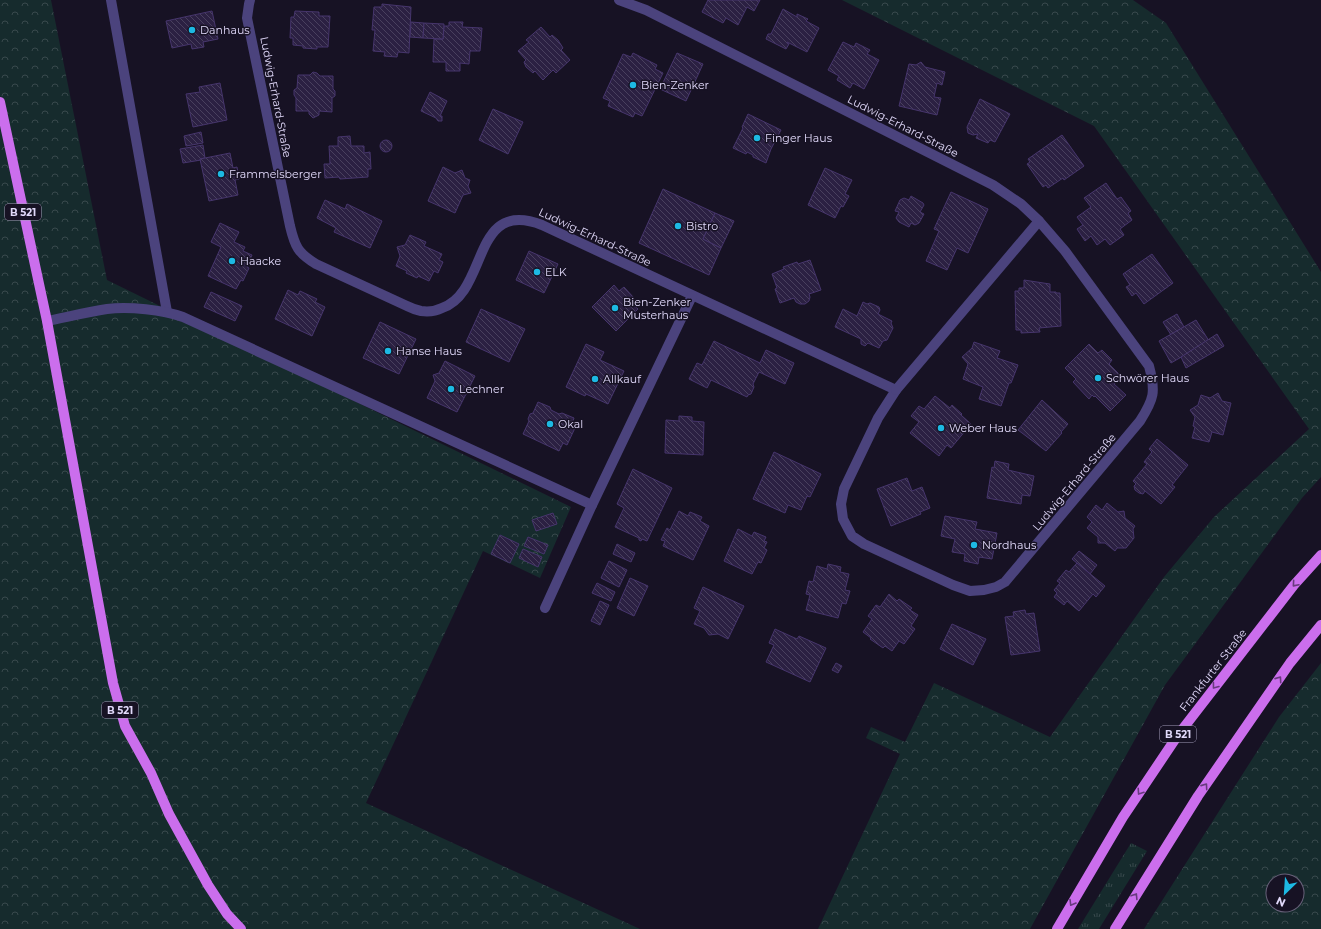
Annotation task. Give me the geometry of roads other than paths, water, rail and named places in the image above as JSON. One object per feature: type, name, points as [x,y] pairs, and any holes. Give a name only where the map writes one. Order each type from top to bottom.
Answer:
[{"type":"main road","name":"B 521","points":[[0,102],[47,321],[113,682],[125,726],[151,773],[169,814],[208,885],[227,914],[241,929]]},
{"type":"main road","name":"Frankfurter Straße","points":[[1057,929],[1123,817],[1178,735],[1294,585],[1321,555]]},
{"type":"main road","points":[[1115,929],[1198,796],[1290,663],[1321,625]]},
{"type":"lane","points":[[111,0],[167,312]]},
{"type":"lane","name":"Ludwig-Erhard-Straße","points":[[250,0],[248,4],[248,18],[294,243],[305,257],[316,264],[407,306],[422,311],[435,311],[449,306],[459,298],[465,289],[489,238],[497,229],[504,223],[516,219],[529,220],[896,390]]},
{"type":"lane","name":"Ludwig-Erhard-Straße","points":[[619,0],[646,10],[993,185],[1022,204],[1040,221],[1065,251],[1149,366],[1154,382],[1153,394],[1149,406],[1140,421],[1005,582],[996,587],[970,591],[953,585],[864,544],[852,536],[843,519],[841,504],[844,489],[878,418],[896,390],[1040,221]]},
{"type":"lane","points":[[546,608],[592,505],[692,296]]},
{"type":"lane","points":[[47,321],[108,309],[136,309],[167,312],[183,317],[592,505]]},
{"type":"place","name":"Danhaus","points":[[192,30]]},
{"type":"place","name":"Bien-Zenker","points":[[633,85]]},
{"type":"place","name":"Finger Haus","points":[[757,138]]},
{"type":"place","name":"Frammelsberger","points":[[221,174]]},
{"type":"place","name":"Bistro","points":[[678,226]]},
{"type":"place","name":"Haacke","points":[[232,261]]},
{"type":"place","name":"ELK","points":[[537,272]]},
{"type":"place","name":"Bien-Zenker Musterhaus","points":[[615,308]]},
{"type":"place","name":"Hanse Haus","points":[[388,351]]},
{"type":"place","name":"Schwörer Haus","points":[[1098,378]]},
{"type":"place","name":"Allkauf","points":[[595,379]]},
{"type":"place","name":"Lechner","points":[[451,389]]},
{"type":"place","name":"Okal","points":[[550,424]]},
{"type":"place","name":"Weber Haus","points":[[941,428]]},
{"type":"place","name":"Nordhaus","points":[[974,545]]}]
